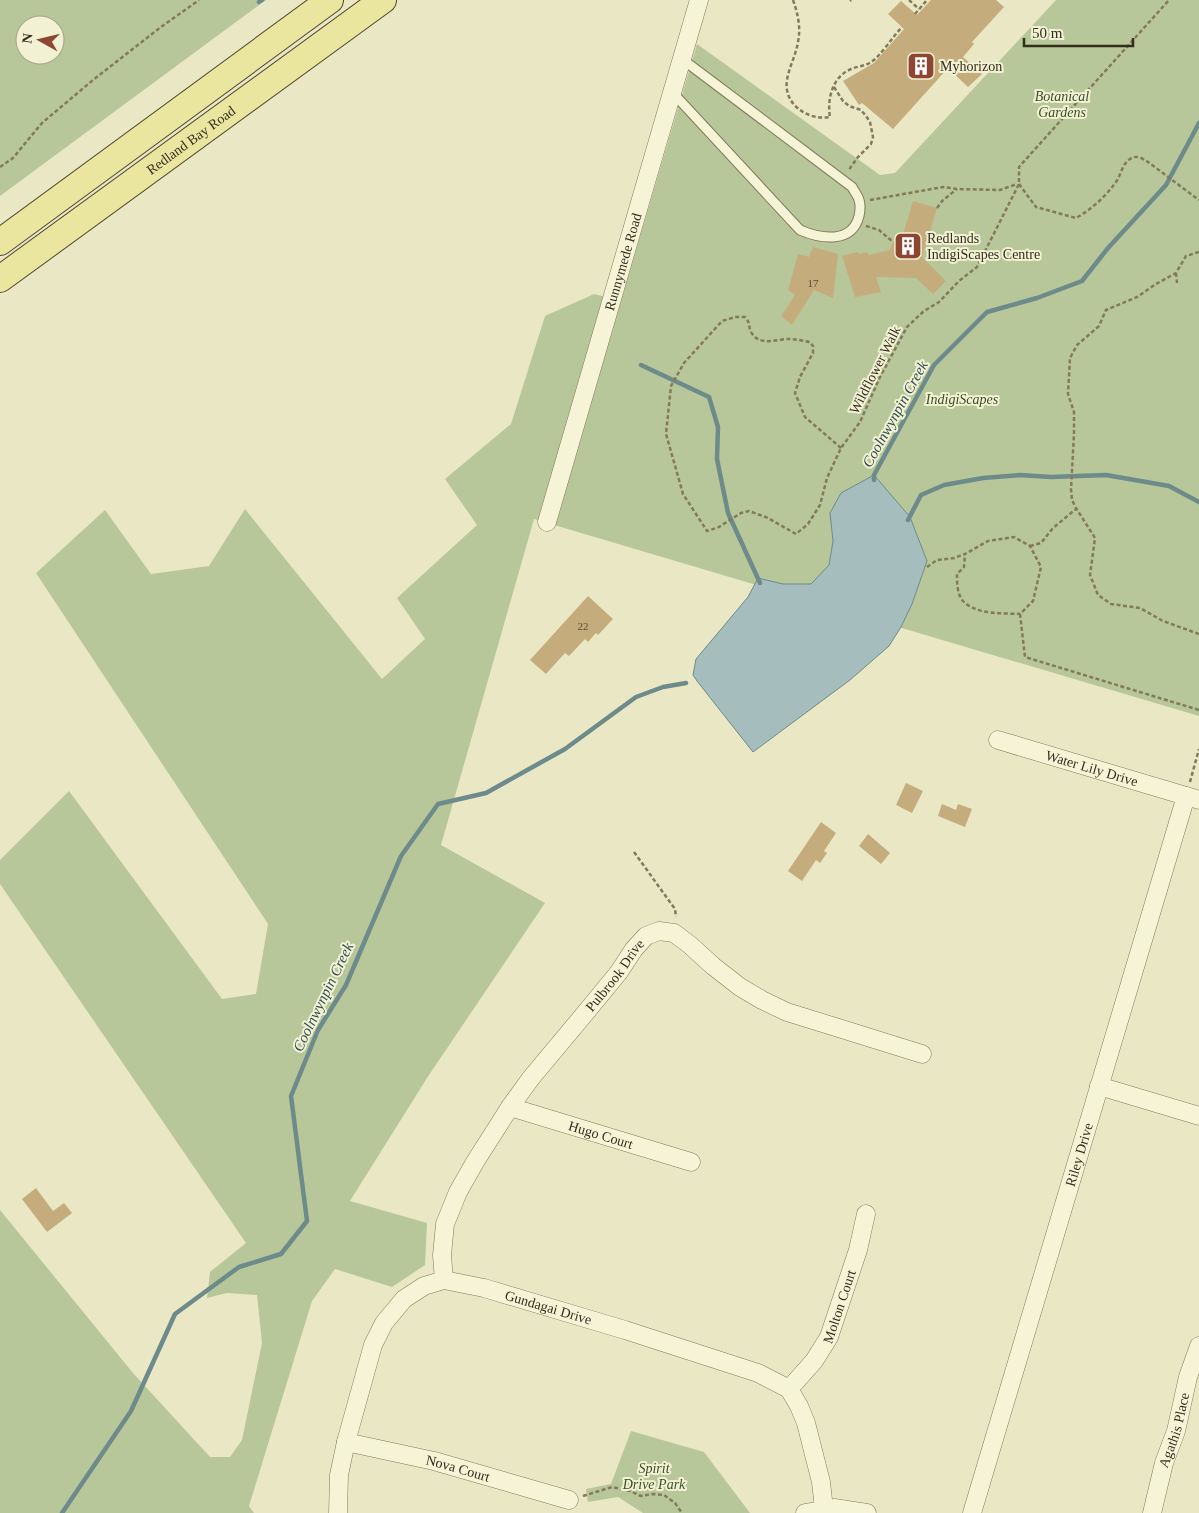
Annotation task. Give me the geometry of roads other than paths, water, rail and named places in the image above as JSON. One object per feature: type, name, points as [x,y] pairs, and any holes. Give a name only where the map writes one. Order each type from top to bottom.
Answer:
[{"type":"main road","points":[[0,242],[330,0]]},
{"type":"main road","name":"Redland Bay Road","points":[[0,279],[383,0]]},
{"type":"street","name":"Runnymede Road","points":[[547,522],[699,0]]},
{"type":"street","name":"Water Lily Drive","points":[[998,740],[1191,794]]},
{"type":"street","name":"Riley Drive","points":[[972,1513],[1099,1086],[1191,794]]},
{"type":"street","name":"Pulbrook Drive","points":[[444,1280],[442,1255],[446,1224],[458,1192],[510,1107],[531,1078],[619,972],[634,949],[646,936],[659,931],[674,933],[740,987],[787,1012],[922,1054]]},
{"type":"street","points":[[1099,1086],[1199,1116]]},
{"type":"street","name":"Hugo Court","points":[[510,1107],[691,1162]]},
{"type":"street","name":"Molton Court","points":[[789,1389],[814,1361],[829,1337],[837,1318],[858,1250],[866,1214]]},
{"type":"street","points":[[338,1513],[339,1475],[346,1442],[374,1344],[384,1323],[404,1299],[424,1286],[444,1280]]},
{"type":"street","name":"Gundagai Drive","points":[[444,1280],[484,1288],[624,1330],[758,1373],[789,1389]]},
{"type":"street","name":"Agathis Place","points":[[1152,1513],[1164,1463],[1176,1431],[1188,1377],[1199,1346]]},
{"type":"street","points":[[789,1389],[806,1423],[821,1482],[824,1509]]},
{"type":"street","name":"Nova Court","points":[[346,1442],[434,1461],[569,1500]]},
{"type":"street","points":[[805,1513],[824,1509],[848,1509],[867,1513]]},
{"type":"lane","points":[[673,93],[800,230],[818,236],[836,237],[846,235],[858,223],[860,201],[852,186],[682,59]]},
{"type":"water","points":[[874,475],[910,517],[927,561],[912,604],[889,646],[850,680],[753,752],[693,675],[696,659],[748,597],[758,578],[783,584],[811,584],[829,565],[833,541],[830,513],[841,493]]},
{"type":"waterway","name":"Coolnwynpin Creek","points":[[874,480],[874,475],[934,365],[987,312],[1037,298],[1082,281],[1108,248],[1166,185],[1199,123]]},
{"type":"waterway","points":[[641,365],[709,397],[718,427],[717,459],[728,513],[760,583]]},
{"type":"waterway","name":"Coolnwynpin Creek","points":[[908,520],[921,495],[944,485],[983,478],[1020,475],[1051,477],[1106,475],[1169,486],[1199,502]]},
{"type":"waterway","name":"Coolnwynpin Creek","points":[[62,1513],[131,1411],[175,1314],[239,1267],[281,1254],[307,1221],[291,1096],[318,1030],[346,985],[401,856],[438,804],[486,793],[565,749],[636,697],[663,687],[686,683]]},
{"type":"place","name":"Myhorizon","points":[[921,66]]},
{"type":"place","name":"Redlands IndigiScapes Centre","points":[[908,246]]},
{"type":"park label","name":"Botanical Gardens","points":[[1062,104]]},
{"type":"park label","name":"IndigiScapes","points":[[962,399]]},
{"type":"park label","name":"Spirit Drive Park","points":[[654,1476]]}]
